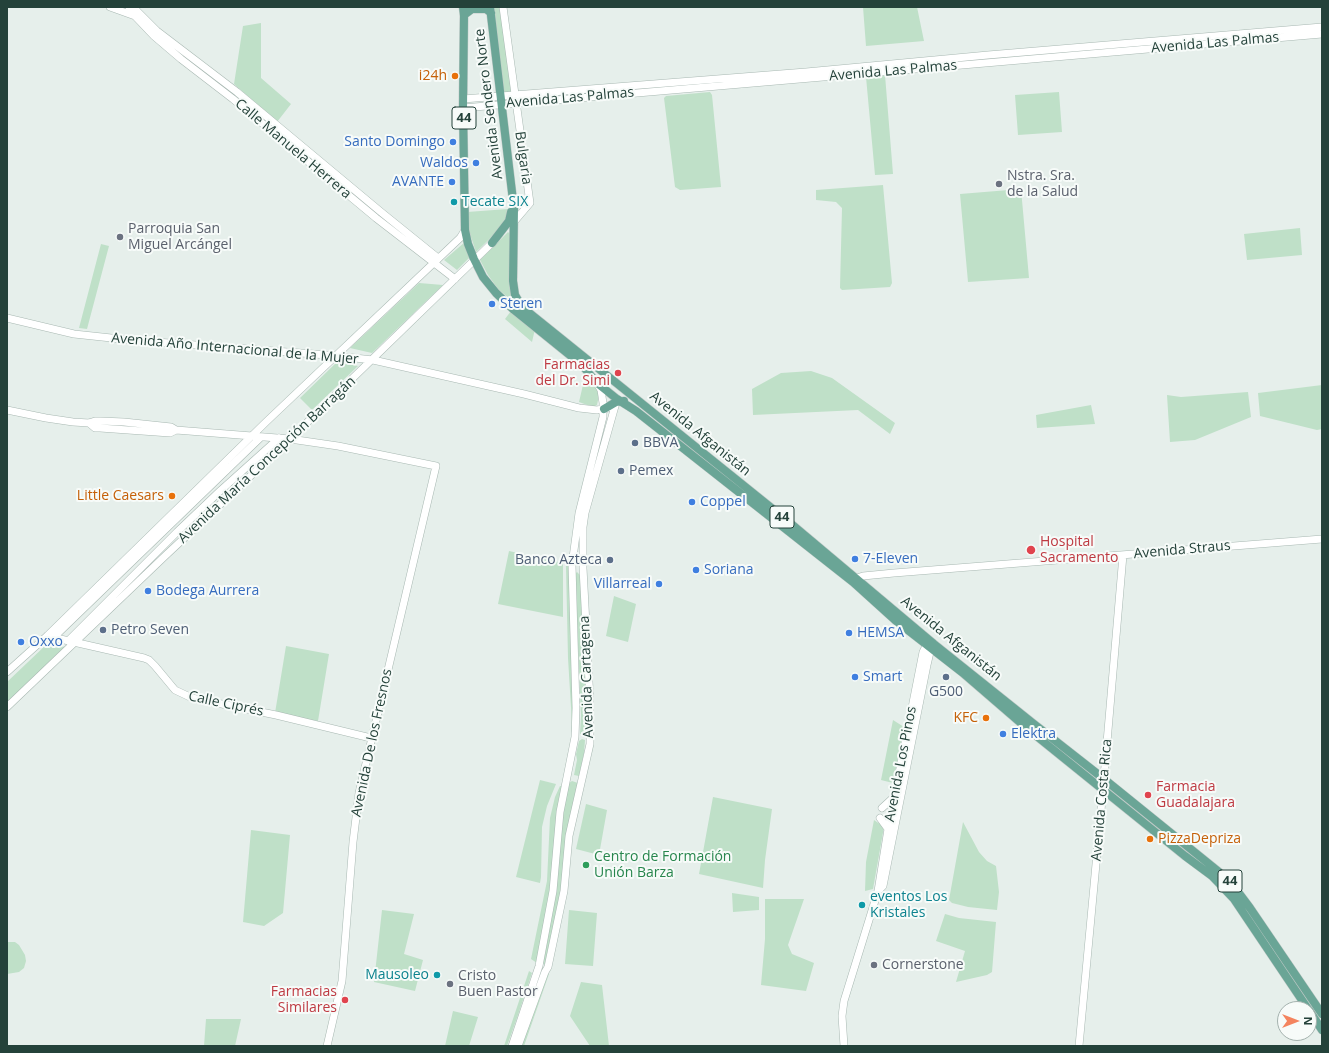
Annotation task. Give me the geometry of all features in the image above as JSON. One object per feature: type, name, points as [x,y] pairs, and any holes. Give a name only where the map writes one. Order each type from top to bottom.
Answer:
[{"type":"main road","points":[[464,11],[472,9],[491,10]]},
{"type":"main road","name":"Avenida Sendero Norte","points":[[491,10],[511,180],[514,222]]},
{"type":"main road","name":"Avenida Sendero Norte","points":[[464,11],[463,104],[465,230]]},
{"type":"main road","points":[[492,243],[511,217],[511,180]]},
{"type":"main road","name":"44","points":[[514,222],[513,281],[515,295],[530,317]]},
{"type":"main road","name":"44","points":[[465,230],[468,244],[483,277],[496,293],[530,317]]},
{"type":"main road","name":"Avenida Afganistán","points":[[530,317],[707,456],[1103,789],[1180,852],[1212,876],[1234,899],[1303,1001]]},
{"type":"main road","name":"Avenida Afganistán","points":[[530,317],[582,365],[597,383],[619,402],[681,446],[855,580]]},
{"type":"main road","points":[[612,380],[618,392],[619,402]]},
{"type":"main road","points":[[604,409],[619,402],[633,402],[655,414]]},
{"type":"main road","points":[[681,446],[685,447],[699,457],[707,456]]},
{"type":"main road","name":"Avenida Afganistán","points":[[930,644],[1104,779],[1229,880],[1250,908],[1322,1014]]},
{"type":"street","points":[[110,7],[135,13]]},
{"type":"street","points":[[129,7],[135,13]]},
{"type":"street","name":"Bulgaria","points":[[503,7],[530,202],[523,210]]},
{"type":"street","name":"Calle Manuela Herrera","points":[[135,13],[237,92],[436,260],[455,279]]},
{"type":"street","name":"Avenida Las Palmas","points":[[516,99],[965,57],[1322,27]]},
{"type":"street","name":"Avenida Las Palmas","points":[[463,104],[1322,34]]},
{"type":"street","name":"Avenida María Concepción Barragán","points":[[7,707],[373,360],[474,259],[514,222],[523,210]]},
{"type":"street","name":"Avenida María Concepción Barragán","points":[[51,636],[335,356],[460,238],[465,230]]},
{"type":"street","name":"Avenida Año Internacional de la Mujer","points":[[7,318],[74,334],[373,360],[579,408],[590,410],[604,409]]},
{"type":"street","points":[[597,383],[601,390],[604,409]]},
{"type":"street","name":"Avenida Cartagena","points":[[518,1046],[548,967],[564,891],[569,836],[590,744],[590,701],[583,576],[583,527],[585,512],[619,402]]},
{"type":"street","name":"Avenida Cartagena","points":[[512,1046],[539,966],[554,891],[560,812],[575,737],[576,708],[572,570],[573,554],[579,512],[604,409]]},
{"type":"street","points":[[7,410],[46,418],[89,423],[95,428],[170,433],[176,430],[290,439]]},
{"type":"street","name":"Avenida María Concepción Barragán","points":[[7,672],[51,636],[261,437]]},
{"type":"street","name":"Avenida María Concepción Barragán","points":[[68,641],[177,532],[279,438]]},
{"type":"street","name":"Avenida De los Fresnos","points":[[290,439],[338,446],[436,466],[359,793],[353,842],[342,981],[327,1046]]},
{"type":"street","name":"Avenida Straus","points":[[855,580],[863,576],[894,573],[1322,539]]},
{"type":"street","points":[[573,554],[577,557],[583,552]]},
{"type":"street","name":"Avenida Costa Rica","points":[[1079,1046],[1123,555]]},
{"type":"street","points":[[572,570],[578,571],[583,576]]},
{"type":"street","name":"Calle Ciprés","points":[[51,636],[149,660],[174,690],[192,698],[276,715],[372,738]]},
{"type":"street","name":"Avenida Los Pinos","points":[[844,1046],[842,1022],[844,1001],[878,891],[894,797],[923,652],[930,644]]},
{"type":"street","name":"Avenida Los Pinos","points":[[878,891],[883,886],[930,644]]},
{"type":"street","points":[[882,808],[894,797]]},
{"type":"street","points":[[880,818],[888,829]]},
{"type":"green space","points":[[494,7],[501,7],[512,92],[504,93]]},
{"type":"green space","points":[[863,7],[917,7],[924,41],[866,46]]},
{"type":"green space","points":[[261,23],[261,78],[291,104],[277,122],[234,84],[243,26]]},
{"type":"green space","points":[[885,75],[893,174],[875,175],[866,77]]},
{"type":"green space","points":[[710,92],[712,95],[721,187],[680,190],[675,187],[664,98],[666,96]]},
{"type":"green space","points":[[1059,92],[1062,132],[1018,135],[1015,95]]},
{"type":"green space","points":[[883,185],[892,283],[890,287],[842,290],[840,288],[842,208],[836,202],[816,200],[816,190]]},
{"type":"green space","points":[[1021,189],[1029,278],[968,282],[960,194]]},
{"type":"green space","points":[[508,209],[508,221],[476,252],[468,228],[467,212]]},
{"type":"green space","points":[[1300,228],[1302,255],[1247,260],[1244,234]]},
{"type":"green space","points":[[508,232],[511,235],[509,284],[512,297],[523,311],[498,289],[480,260]]},
{"type":"green space","points":[[465,242],[470,257],[457,270],[444,260]]},
{"type":"green space","points":[[101,244],[109,246],[87,329],[79,328]]},
{"type":"green space","points":[[419,283],[443,285],[372,353],[350,348]]},
{"type":"green space","points":[[511,311],[535,329],[532,342],[505,319]]},
{"type":"green space","points":[[337,362],[358,366],[312,410],[300,398]]},
{"type":"green space","points":[[811,371],[832,378],[895,423],[890,434],[858,410],[753,415],[752,389],[781,373]]},
{"type":"green space","points":[[586,372],[600,390],[597,405],[593,407],[579,402]]},
{"type":"green space","points":[[1322,385],[1322,429],[1317,430],[1260,416],[1258,393]]},
{"type":"green space","points":[[1248,392],[1251,417],[1195,440],[1170,442],[1167,395],[1181,397]]},
{"type":"green space","points":[[1091,405],[1095,424],[1037,428],[1036,415]]},
{"type":"green space","points":[[509,551],[563,563],[563,617],[498,604]]},
{"type":"green space","points":[[566,566],[569,566],[574,733],[571,732],[572,724],[568,658]]},
{"type":"green space","points":[[577,572],[580,575],[586,675],[586,734],[580,734],[581,716],[575,574]]},
{"type":"green space","points":[[614,596],[636,604],[628,642],[606,636]]},
{"type":"green space","points":[[48,643],[65,647],[7,703],[7,682]]},
{"type":"green space","points":[[286,646],[329,654],[318,721],[275,713]]},
{"type":"green space","points":[[893,720],[904,727],[893,783],[881,780]]},
{"type":"green space","points":[[582,739],[585,740],[584,753],[579,776],[574,775],[577,760],[576,754],[579,741]]},
{"type":"green space","points":[[540,780],[556,784],[547,806],[542,827],[540,883],[516,877]]},
{"type":"green space","points":[[572,781],[578,783],[562,891],[545,965],[543,963],[562,814],[569,783]]},
{"type":"green space","points":[[560,786],[564,786],[552,890],[537,963],[531,959],[547,881],[550,818],[555,797]]},
{"type":"green space","points":[[713,797],[772,809],[763,888],[699,874]]},
{"type":"green space","points":[[586,804],[607,810],[599,855],[576,849]]},
{"type":"green space","points":[[874,820],[884,827],[873,889],[865,891],[866,862]]},
{"type":"green space","points":[[963,822],[979,852],[987,861],[996,866],[999,892],[997,910],[968,907],[952,903],[949,900]]},
{"type":"green space","points":[[251,830],[290,835],[283,913],[264,926],[243,922]]},
{"type":"green space","points":[[732,893],[759,897],[759,910],[733,912]]},
{"type":"green space","points":[[765,899],[804,899],[788,945],[792,954],[814,963],[806,991],[761,985],[765,939]]},
{"type":"green space","points":[[382,910],[414,914],[404,954],[423,960],[415,991],[374,982]]},
{"type":"green space","points":[[569,910],[597,913],[593,966],[565,964]]},
{"type":"green space","points":[[945,914],[959,918],[996,922],[992,972],[987,975],[956,982],[965,951],[936,941]]},
{"type":"green space","points":[[7,942],[15,942],[19,945],[25,955],[26,961],[24,968],[19,972],[7,974]]},
{"type":"green space","points":[[529,971],[532,973],[517,1018],[507,1046],[504,1046]]},
{"type":"green space","points":[[546,973],[549,974],[524,1046],[521,1046]]},
{"type":"green space","points":[[581,982],[602,985],[609,1046],[590,1046],[570,1016]]},
{"type":"green space","points":[[453,1011],[478,1017],[469,1046],[445,1046]]},
{"type":"green space","points":[[206,1019],[241,1019],[235,1046],[204,1046]]},
{"type":"place","name":"i24h","points":[[455,76]]},
{"type":"place","name":"Santo Domingo","points":[[453,142]]},
{"type":"place","name":"Waldos","points":[[476,163]]},
{"type":"place","name":"AVANTE","points":[[452,182]]},
{"type":"place","name":"Nstra. Sra. de la Salud","points":[[999,184]]},
{"type":"place","name":"Tecate SIX","points":[[454,202]]},
{"type":"place","name":"Parroquia San Miguel Arcángel","points":[[120,237]]},
{"type":"place","name":"Steren","points":[[492,304]]},
{"type":"place","name":"Farmacias del Dr. Simi","points":[[618,373]]},
{"type":"place","name":"BBVA","points":[[635,443]]},
{"type":"place","name":"Pemex","points":[[621,471]]},
{"type":"place","name":"Little Caesars","points":[[172,496]]},
{"type":"place","name":"Coppel","points":[[692,502]]},
{"type":"place","name":"Hospital Sacramento","points":[[1031,550]]},
{"type":"place","name":"7-Eleven","points":[[855,559]]},
{"type":"place","name":"Banco Azteca","points":[[610,560]]},
{"type":"place","name":"Soriana","points":[[696,570]]},
{"type":"place","name":"Villarreal","points":[[659,584]]},
{"type":"place","name":"Bodega Aurrera","points":[[148,591]]},
{"type":"place","name":"Petro Seven","points":[[103,630]]},
{"type":"place","name":"HEMSA","points":[[849,633]]},
{"type":"place","name":"Oxxo","points":[[21,642]]},
{"type":"place","name":"Smart","points":[[855,677]]},
{"type":"place","name":"G500","points":[[946,677]]},
{"type":"place","name":"KFC","points":[[986,718]]},
{"type":"place","name":"Elektra","points":[[1003,734]]},
{"type":"place","name":"Farmacia Guadalajara","points":[[1148,795]]},
{"type":"place","name":"PizzaDepriza","points":[[1150,839]]},
{"type":"place","name":"Centro de Formación Unión Barza","points":[[586,865]]},
{"type":"place","name":"eventos Los Kristales","points":[[862,905]]},
{"type":"place","name":"Cornerstone","points":[[874,965]]},
{"type":"place","name":"Mausoleo","points":[[437,975]]},
{"type":"place","name":"Cristo Buen Pastor","points":[[450,984]]},
{"type":"place","name":"Farmacias Similares","points":[[345,1000]]}]
